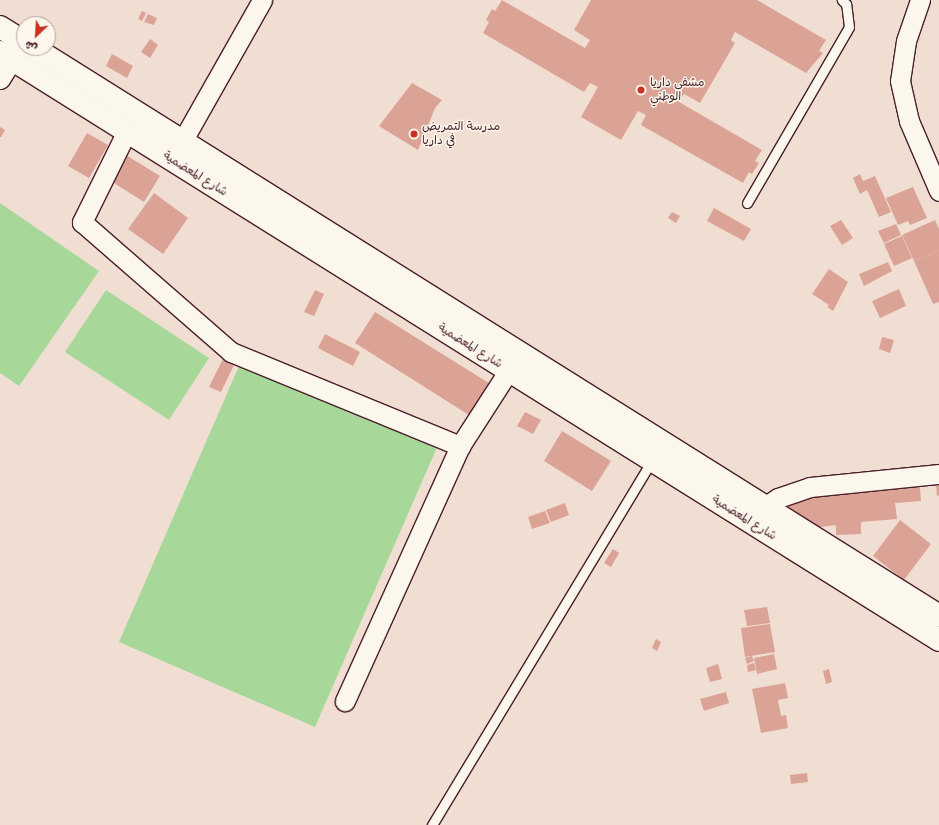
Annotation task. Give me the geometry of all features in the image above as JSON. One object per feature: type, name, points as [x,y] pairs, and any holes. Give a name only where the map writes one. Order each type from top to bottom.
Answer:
[{"type":"main road","name":"شارع المعضمية","points":[[0,27],[16,45]]},
{"type":"main road","name":"شارع المعضمية","points":[[29,56],[127,131],[172,160],[342,253],[764,506],[939,616]]},
{"type":"main road","name":"شارع المعضمية","points":[[33,56],[182,140],[509,370],[939,640]]},
{"type":"street","points":[[172,160],[262,0]]},
{"type":"street","points":[[920,0],[906,41],[900,81],[909,121],[939,191]]},
{"type":"street","points":[[0,79],[16,53]]},
{"type":"street","points":[[127,131],[82,222],[231,352],[460,446]]},
{"type":"street","points":[[345,700],[460,446],[509,370]]},
{"type":"street","points":[[746,520],[764,506],[794,491],[810,487],[939,474]]},
{"type":"lane","points":[[748,203],[849,27],[846,4],[842,0]]},
{"type":"lane","points":[[432,825],[652,460]]},
{"type":"green space","points":[[0,203],[99,271],[19,386],[0,373]]},
{"type":"green space","points":[[106,290],[209,358],[169,420],[65,352]]},
{"type":"green space","points":[[242,359],[438,445],[315,727],[119,642]]},
{"type":"building","points":[[502,0],[585,48],[590,40],[574,30],[591,0],[757,0],[826,40],[819,51],[823,53],[806,73],[735,32],[731,40],[735,43],[700,103],[684,94],[679,102],[762,150],[755,161],[759,163],[752,174],[749,172],[743,183],[641,125],[646,115],[638,111],[621,140],[581,117],[598,87],[590,83],[584,92],[483,33],[489,22],[486,20],[492,9],[495,11]]},
{"type":"building","points":[[142,11],[146,13],[142,21],[138,19]]},
{"type":"building","points":[[148,14],[157,18],[154,25],[144,22]]},
{"type":"building","points":[[150,39],[158,45],[150,58],[141,52]]},
{"type":"building","points":[[112,54],[133,66],[127,78],[106,66]]},
{"type":"building","points":[[412,83],[442,100],[435,108],[418,150],[379,126]]},
{"type":"building","points":[[0,127],[5,130],[1,137],[0,137]]},
{"type":"building","points":[[87,133],[108,145],[89,178],[68,166]]},
{"type":"building","points":[[121,152],[160,176],[144,202],[106,178]]},
{"type":"building","points":[[860,174],[863,181],[875,176],[891,212],[879,217],[867,190],[860,194],[853,178]]},
{"type":"building","points":[[913,187],[927,218],[910,225],[908,221],[898,225],[886,198]]},
{"type":"building","points":[[154,193],[188,218],[163,254],[128,229]]},
{"type":"building","points":[[714,208],[751,229],[744,241],[707,221]]},
{"type":"building","points":[[672,212],[680,216],[676,223],[668,218]]},
{"type":"building","points":[[841,220],[853,238],[842,245],[830,226]]},
{"type":"building","points":[[935,220],[939,229],[939,250],[914,261],[902,235]]},
{"type":"building","points":[[896,224],[901,235],[884,243],[878,231]]},
{"type":"building","points":[[902,236],[912,258],[894,266],[884,244]]},
{"type":"building","points":[[939,250],[939,302],[933,304],[914,261]]},
{"type":"building","points":[[888,262],[892,271],[864,286],[859,274]]},
{"type":"building","points":[[829,269],[848,282],[833,311],[827,307],[829,305],[812,294]]},
{"type":"building","points":[[899,289],[906,306],[880,318],[872,301]]},
{"type":"building","points":[[315,290],[324,294],[314,316],[304,312]]},
{"type":"building","points":[[375,312],[492,385],[472,417],[355,343]]},
{"type":"building","points":[[325,334],[360,352],[353,366],[318,348]]},
{"type":"building","points":[[882,337],[894,340],[890,353],[879,349]]},
{"type":"building","points":[[223,359],[234,365],[221,392],[209,387]]},
{"type":"building","points":[[525,412],[541,420],[533,434],[517,426]]},
{"type":"building","points":[[562,431],[611,461],[592,491],[544,461]]},
{"type":"building","points":[[936,484],[939,484],[939,495],[937,496]]},
{"type":"building","points":[[920,486],[921,501],[895,503],[897,519],[861,522],[861,534],[836,535],[836,525],[813,528],[783,509],[782,501],[894,489],[895,496],[894,488]]},
{"type":"building","points":[[565,503],[569,515],[551,522],[546,510]]},
{"type":"building","points":[[545,511],[550,523],[532,529],[528,517]]},
{"type":"building","points":[[900,520],[931,544],[904,580],[873,556]]},
{"type":"building","points":[[613,549],[619,553],[611,567],[604,563]]},
{"type":"building","points":[[767,607],[770,623],[747,626],[744,610]]},
{"type":"building","points":[[770,624],[775,652],[745,657],[741,628]]},
{"type":"building","points":[[656,639],[661,642],[657,651],[652,648]]},
{"type":"building","points":[[774,654],[777,669],[757,674],[754,658]]},
{"type":"building","points":[[752,656],[754,661],[747,664],[745,658]]},
{"type":"building","points":[[754,663],[756,670],[748,672],[747,665]]},
{"type":"building","points":[[718,664],[722,679],[710,682],[706,668]]},
{"type":"building","points":[[829,669],[832,682],[826,684],[823,671]]},
{"type":"building","points":[[785,683],[788,698],[778,700],[781,716],[786,715],[788,728],[761,733],[752,689]]},
{"type":"building","points":[[726,692],[729,703],[704,711],[700,699]]},
{"type":"building","points":[[807,773],[808,782],[791,784],[790,775]]},
{"type":"place","name":"مشفى داريا الوطني","points":[[641,90]]},
{"type":"place","name":"مدرسة التمريض في داريا","points":[[414,134]]}]
